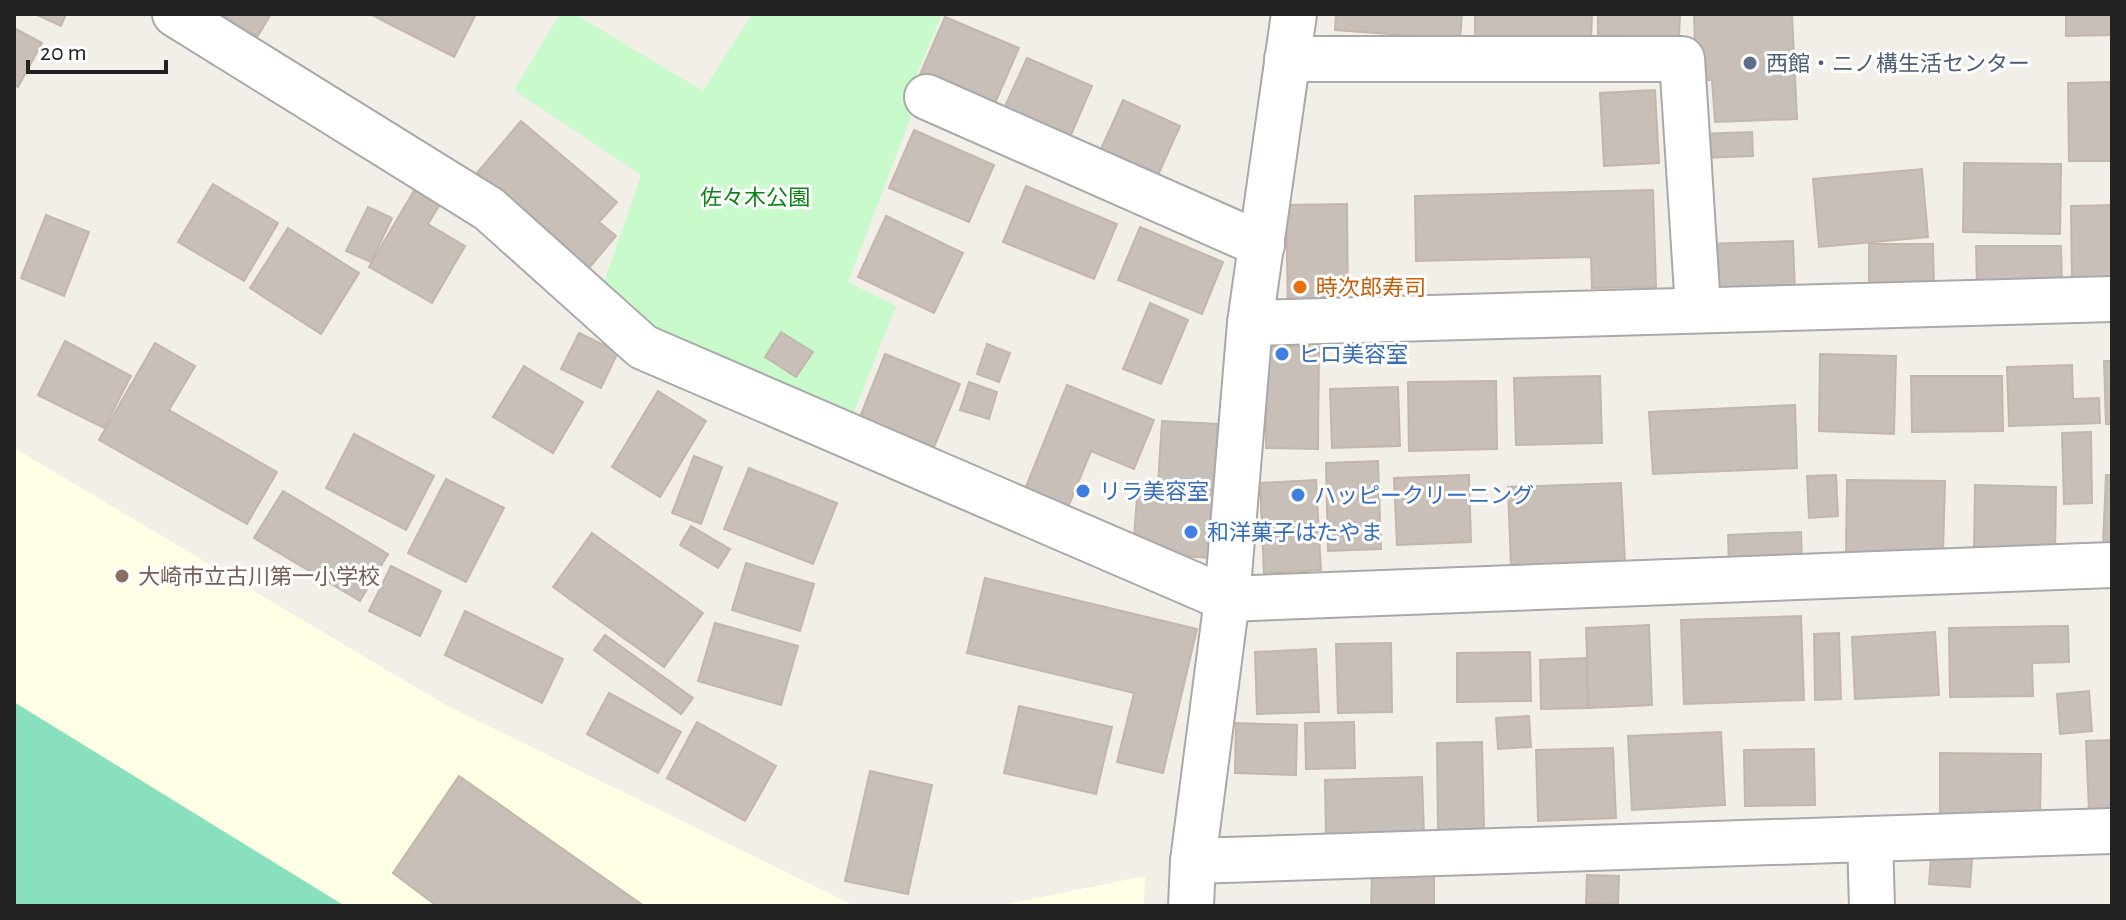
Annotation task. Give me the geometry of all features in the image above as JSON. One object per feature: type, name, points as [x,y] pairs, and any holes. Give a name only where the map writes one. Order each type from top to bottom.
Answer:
[{"type":"street","points":[[175,14],[489,209],[643,347],[1227,599],[2112,565]]},
{"type":"street","points":[[1191,906],[1193,861],[1227,599],[1250,323],[1294,14]]},
{"type":"street","points":[[1287,59],[1682,59],[1698,308]]},
{"type":"street","points":[[927,97],[1262,245]]},
{"type":"street","points":[[1250,323],[1698,308],[2112,299]]},
{"type":"street","points":[[1193,861],[2112,831]]},
{"type":"street","points":[[1870,839],[1872,906]]},
{"type":"shaded area","name":"大崎市立古川第一小学校","points":[[14,448],[444,704],[855,906],[14,906]]},
{"type":"shaded area","points":[[1145,876],[1144,906],[997,906]]},
{"type":"green space","name":"佐々木公園","points":[[560,14],[575,14],[703,91],[752,14],[942,14],[913,84],[922,88],[848,282],[896,306],[849,425],[650,336],[602,288],[641,175],[514,90]]},
{"type":"green space","points":[[14,702],[345,906],[14,906]]},
{"type":"building","points":[[35,14],[66,14],[61,26]]},
{"type":"building","points":[[220,14],[271,14],[257,37]]},
{"type":"building","points":[[370,14],[476,14],[454,57]]},
{"type":"building","points":[[1336,14],[1462,14],[1460,39],[1335,30]]},
{"type":"building","points":[[1475,14],[1592,14],[1591,41],[1475,39]]},
{"type":"building","points":[[1598,14],[1680,14],[1679,38],[1598,35]]},
{"type":"building","points":[[1694,14],[1792,14],[1797,119],[1715,122],[1712,80],[1696,80]]},
{"type":"building","points":[[2066,14],[2112,14],[2112,35],[2066,36]]},
{"type":"building","points":[[945,17],[1019,48],[992,110],[918,79]]},
{"type":"building","points":[[14,28],[42,43],[18,87],[14,85]]},
{"type":"building","points":[[1027,58],[1092,86],[1067,144],[1001,115]]},
{"type":"building","points":[[2112,82],[2112,161],[2069,161],[2068,83]]},
{"type":"building","points":[[1655,90],[1659,163],[1604,166],[1600,93]]},
{"type":"building","points":[[1123,100],[1180,126],[1154,184],[1097,158]]},
{"type":"building","points":[[521,121],[617,202],[599,222],[616,236],[589,268],[477,173]]},
{"type":"building","points":[[914,130],[994,165],[969,222],[889,188]]},
{"type":"building","points":[[1752,132],[1753,156],[1701,158],[1700,134]]},
{"type":"building","points":[[1964,163],[2061,164],[2060,234],[1963,232]]},
{"type":"building","points":[[1922,169],[1928,237],[1819,247],[1813,179]]},
{"type":"building","points":[[213,184],[278,223],[244,281],[178,242]]},
{"type":"building","points":[[1026,186],[1117,224],[1094,279],[1003,242]]},
{"type":"building","points":[[415,189],[440,204],[428,224],[465,246],[432,303],[369,267]]},
{"type":"building","points":[[1653,190],[1656,287],[1592,288],[1591,257],[1416,261],[1415,196]]},
{"type":"building","points":[[1347,204],[1348,309],[1288,310],[1286,205]]},
{"type":"building","points":[[2112,205],[2112,285],[2072,285],[2071,206]]},
{"type":"building","points":[[368,207],[392,218],[371,262],[346,251]]},
{"type":"building","points":[[46,215],[89,232],[64,296],[21,278]]},
{"type":"building","points":[[886,216],[963,253],[934,313],[858,277]]},
{"type":"building","points":[[1140,227],[1223,262],[1202,314],[1118,280]]},
{"type":"building","points":[[288,228],[359,273],[321,334],[250,288]]},
{"type":"building","points":[[1793,241],[1795,291],[1707,294],[1704,244]]},
{"type":"building","points":[[1869,244],[1933,244],[1934,292],[1869,292]]},
{"type":"building","points":[[1976,246],[2061,246],[2062,286],[1977,286]]},
{"type":"building","points":[[1150,303],[1188,320],[1161,384],[1123,369]]},
{"type":"building","points":[[781,332],[813,352],[796,377],[765,357]]},
{"type":"building","points":[[579,333],[618,352],[601,388],[561,369]]},
{"type":"building","points":[[65,341],[131,376],[104,428],[38,395]]},
{"type":"building","points":[[155,343],[195,366],[169,410],[277,472],[247,524],[99,440]]},
{"type":"building","points":[[987,344],[1010,353],[999,382],[977,374]]},
{"type":"building","points":[[1266,346],[1319,347],[1318,449],[1266,448]]},
{"type":"building","points":[[885,354],[960,384],[934,447],[860,417]]},
{"type":"building","points":[[1820,354],[1896,356],[1894,434],[1819,431]]},
{"type":"building","points":[[2104,361],[2112,361],[2112,424],[2106,424]]},
{"type":"building","points":[[2072,365],[2073,399],[2099,398],[2100,423],[2009,426],[2007,367]]},
{"type":"building","points":[[524,366],[583,402],[553,453],[493,417]]},
{"type":"building","points":[[1600,376],[1602,443],[1516,445],[1514,378]]},
{"type":"building","points":[[1911,376],[2002,376],[2003,431],[1912,432]]},
{"type":"building","points":[[1496,381],[1497,449],[1409,451],[1408,382]]},
{"type":"building","points":[[969,382],[997,392],[989,419],[960,410]]},
{"type":"building","points":[[1067,385],[1154,420],[1134,469],[1091,451],[1066,512],[1023,494]]},
{"type":"building","points":[[1398,387],[1400,446],[1332,448],[1330,389]]},
{"type":"building","points":[[658,391],[706,421],[660,497],[612,467]]},
{"type":"building","points":[[1795,405],[1797,468],[1653,474],[1649,412]]},
{"type":"building","points":[[1162,421],[1218,424],[1209,558],[1133,552],[1138,483],[1158,484]]},
{"type":"building","points":[[2091,432],[2092,503],[2064,504],[2062,433]]},
{"type":"building","points":[[354,434],[434,476],[406,530],[326,488]]},
{"type":"building","points":[[694,456],[722,467],[701,524],[672,513]]},
{"type":"building","points":[[1378,461],[1381,549],[1328,551],[1326,463]]},
{"type":"building","points":[[749,468],[837,503],[813,564],[724,529]]},
{"type":"building","points":[[1469,475],[1471,542],[1397,545],[1394,478]]},
{"type":"building","points":[[1836,475],[1838,516],[1809,518],[1807,476]]},
{"type":"building","points":[[2106,475],[2112,475],[2112,546],[2103,546]]},
{"type":"building","points":[[446,479],[504,508],[466,582],[408,553]]},
{"type":"building","points":[[1316,480],[1321,570],[1264,573],[1260,483]]},
{"type":"building","points":[[1847,480],[1945,481],[1943,554],[1846,553]]},
{"type":"building","points":[[1621,483],[1625,562],[1511,566],[1508,487]]},
{"type":"building","points":[[1975,485],[2056,487],[2055,554],[1974,553]]},
{"type":"building","points":[[283,491],[388,554],[360,601],[254,538]]},
{"type":"building","points":[[691,526],[730,549],[718,568],[680,545]]},
{"type":"building","points":[[1801,532],[1802,560],[1729,563],[1728,535]]},
{"type":"building","points":[[592,533],[703,613],[664,667],[553,587]]},
{"type":"building","points":[[746,563],[814,584],[800,631],[732,610]]},
{"type":"building","points":[[391,566],[441,591],[420,636],[369,611]]},
{"type":"building","points":[[985,578],[1197,629],[1163,773],[1117,762],[1134,693],[967,653]]},
{"type":"building","points":[[465,611],[563,659],[542,703],[445,655]]},
{"type":"building","points":[[1801,616],[1804,700],[1684,704],[1681,620]]},
{"type":"building","points":[[715,623],[798,646],[781,705],[698,681]]},
{"type":"building","points":[[1649,625],[1652,705],[1589,708],[1586,628]]},
{"type":"building","points":[[2068,626],[2069,662],[2032,663],[2033,696],[1950,697],[1949,628]]},
{"type":"building","points":[[1935,632],[1939,695],[1855,699],[1852,637]]},
{"type":"building","points":[[1839,633],[1841,699],[1815,700],[1814,634]]},
{"type":"building","points":[[605,635],[693,698],[681,714],[594,650]]},
{"type":"building","points":[[1391,643],[1392,712],[1338,713],[1336,644]]},
{"type":"building","points":[[1316,649],[1319,712],[1257,714],[1255,652]]},
{"type":"building","points":[[1530,652],[1531,701],[1457,702],[1457,653]]},
{"type":"building","points":[[1586,658],[1588,708],[1541,709],[1540,660]]},
{"type":"building","points":[[2089,691],[2092,731],[2060,734],[2057,694]]},
{"type":"building","points":[[609,693],[681,732],[658,773],[587,734]]},
{"type":"building","points":[[1019,706],[1112,727],[1096,794],[1004,773]]},
{"type":"building","points":[[1529,716],[1531,747],[1498,749],[1496,718]]},
{"type":"building","points":[[697,722],[776,766],[745,821],[667,778]]},
{"type":"building","points":[[1354,722],[1355,768],[1306,769],[1305,723]]},
{"type":"building","points":[[1236,723],[1297,725],[1296,775],[1235,773]]},
{"type":"building","points":[[1721,732],[1725,805],[1632,810],[1628,736]]},
{"type":"building","points":[[2112,740],[2112,811],[2089,812],[2086,741]]},
{"type":"building","points":[[1482,742],[1484,829],[1438,830],[1437,743]]},
{"type":"building","points":[[1613,748],[1616,818],[1538,821],[1536,750]]},
{"type":"building","points":[[1814,749],[1815,805],[1745,806],[1744,750]]},
{"type":"building","points":[[1940,753],[2041,754],[2040,824],[1940,823]]},
{"type":"building","points":[[870,771],[932,785],[908,894],[845,881]]},
{"type":"building","points":[[459,776],[644,906],[437,906],[393,873]]},
{"type":"building","points":[[1422,777],[1424,835],[1326,837],[1325,780]]},
{"type":"building","points":[[1931,856],[1972,859],[1970,887],[1929,884]]},
{"type":"building","points":[[1372,875],[1434,876],[1434,906],[1371,906]]},
{"type":"building","points":[[1587,875],[1619,876],[1618,904],[1586,903]]},
{"type":"place","name":"西館・ニノ構生活センター","points":[[1750,63]]},
{"type":"place","name":"時次郎寿司","points":[[1300,287]]},
{"type":"place","name":"ヒロ美容室","points":[[1282,354]]},
{"type":"place","name":"リラ美容室","points":[[1083,491]]},
{"type":"place","name":"ハッピークリーニング","points":[[1298,495]]},
{"type":"place","name":"和洋菓子はたやま","points":[[1191,532]]},
{"type":"place","name":"大崎市立古川第一小学校","points":[[122,576]]}]
